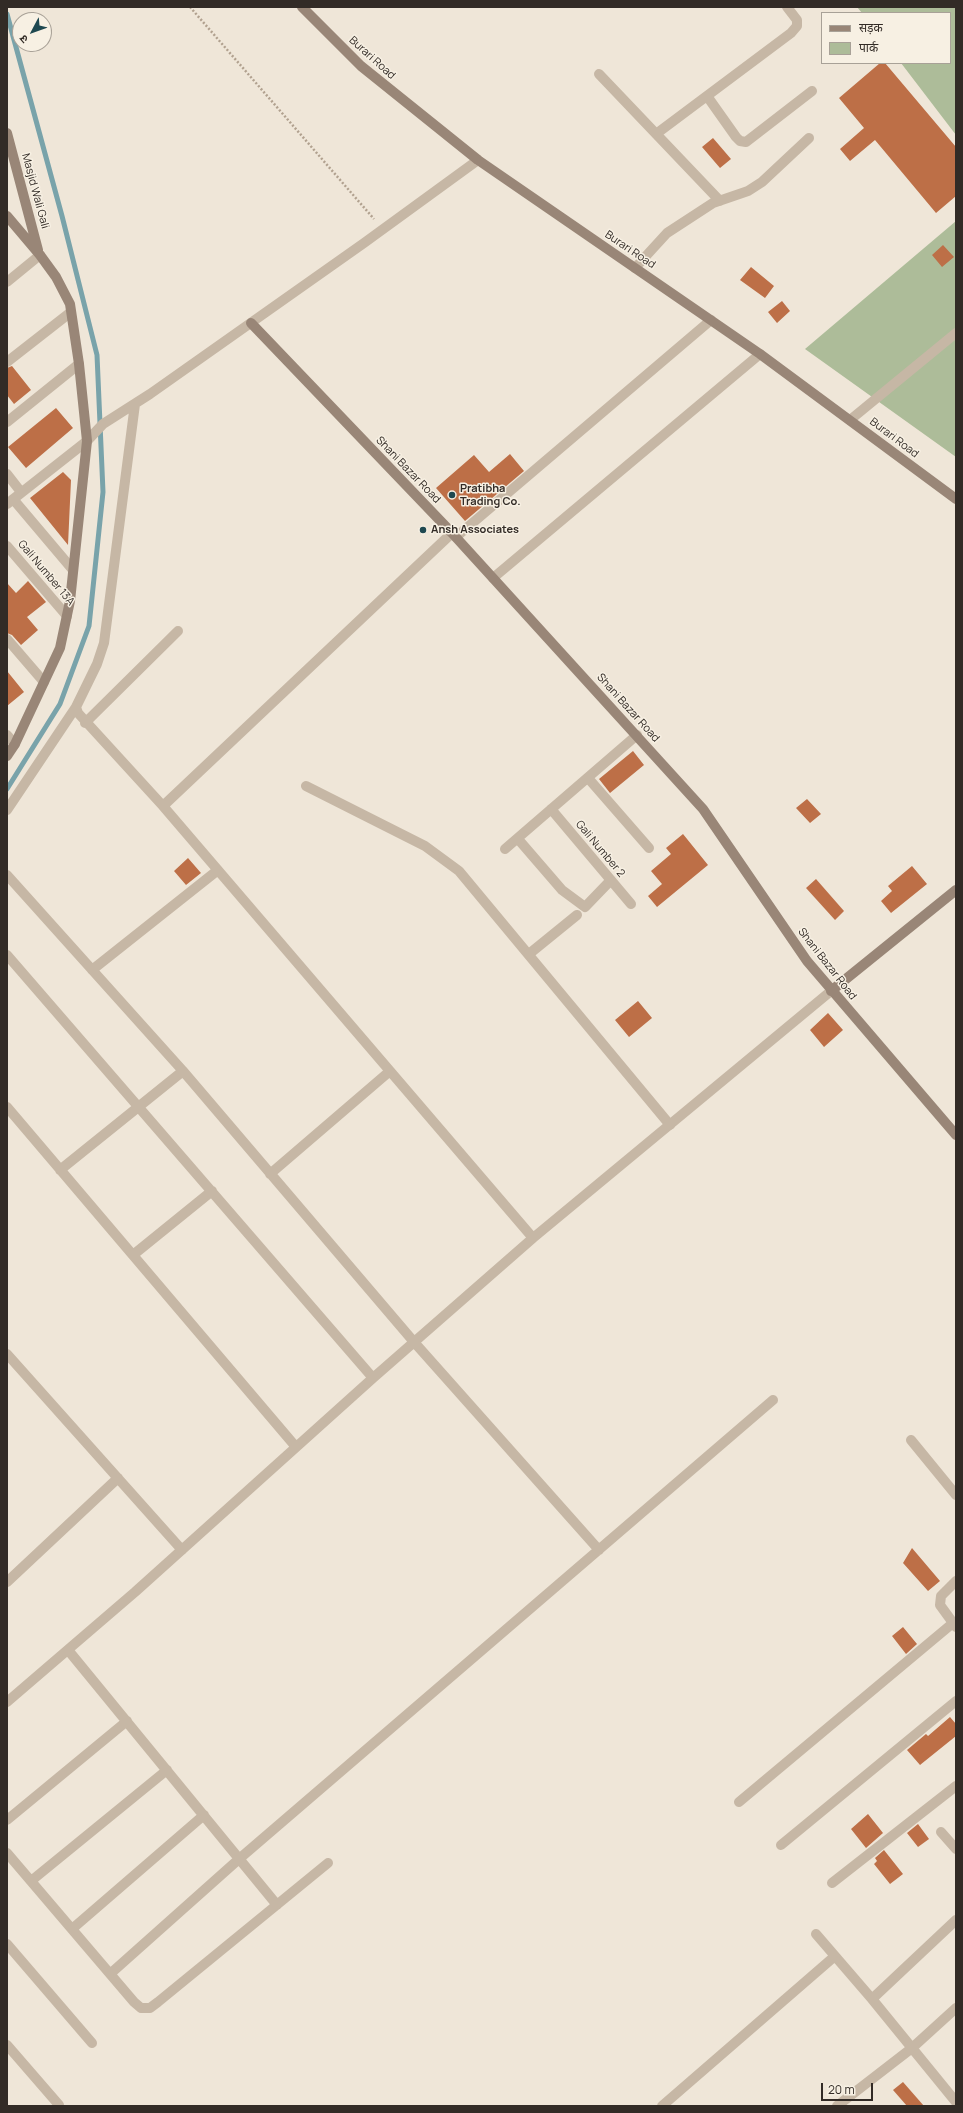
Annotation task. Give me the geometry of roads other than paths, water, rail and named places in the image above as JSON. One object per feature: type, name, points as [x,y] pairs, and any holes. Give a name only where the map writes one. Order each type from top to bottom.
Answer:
[{"type":"street","name":"Burari Road","points":[[302,7],[361,66],[478,160],[760,354],[956,500]]},
{"type":"street","points":[[656,134],[791,33],[797,26],[797,20],[787,7]]},
{"type":"street","points":[[599,74],[720,200]]},
{"type":"street","points":[[707,96],[736,137],[740,141],[746,142],[812,91]]},
{"type":"street","name":"Masjid Wali Gali","points":[[7,133],[40,255]]},
{"type":"street","points":[[635,268],[667,233],[698,211],[720,200],[748,191],[762,182],[809,138]]},
{"type":"street","points":[[73,570],[10,501],[87,441],[103,424],[135,404],[251,323],[383,230],[478,160]]},
{"type":"street","points":[[7,216],[40,255],[63,290],[71,312],[79,364],[87,441],[73,570],[67,616],[60,648],[15,744],[7,756]]},
{"type":"street","points":[[7,282],[40,255]]},
{"type":"street","points":[[7,362],[71,312]]},
{"type":"street","points":[[163,806],[454,535],[711,320]]},
{"type":"street","name":"Shani Bazar Road","points":[[251,323],[454,535],[703,809],[806,961],[956,1135]]},
{"type":"street","points":[[850,420],[956,333]]},
{"type":"street","points":[[493,578],[760,354]]},
{"type":"street","points":[[7,422],[79,364]]},
{"type":"street","points":[[7,810],[76,707],[97,664],[104,643],[135,404]]},
{"type":"street","points":[[7,474],[21,492]]},
{"type":"street","name":"Gali Number 13A","points":[[7,546],[67,616]]},
{"type":"street","points":[[85,723],[178,631]]},
{"type":"street","points":[[7,639],[44,682]]},
{"type":"street","points":[[76,707],[85,723],[163,806],[533,1238]]},
{"type":"street","points":[[7,735],[15,744]]},
{"type":"street","points":[[505,849],[637,736]]},
{"type":"street","points":[[588,778],[649,848]]},
{"type":"street","points":[[306,786],[425,846],[459,871],[670,1125]]},
{"type":"street","name":"Gali Number 2","points":[[551,809],[631,904]]},
{"type":"street","points":[[518,839],[562,890],[585,907],[611,880]]},
{"type":"street","points":[[92,970],[218,870]]},
{"type":"street","points":[[7,875],[183,1071],[414,1342],[599,1550]]},
{"type":"street","points":[[7,1702],[182,1550],[373,1378],[533,1238],[831,990],[956,890]]},
{"type":"street","points":[[529,954],[577,914]]},
{"type":"street","points":[[7,955],[373,1378]]},
{"type":"street","points":[[60,1170],[183,1071]]},
{"type":"street","points":[[270,1174],[390,1071]]},
{"type":"street","points":[[7,1107],[296,1447]]},
{"type":"street","points":[[133,1255],[212,1191]]},
{"type":"street","points":[[7,1354],[182,1550]]},
{"type":"street","points":[[110,1974],[240,1859],[773,1400]]},
{"type":"street","points":[[911,1440],[956,1495]]},
{"type":"street","points":[[7,1582],[118,1478]]},
{"type":"street","points":[[739,1802],[954,1625],[940,1605],[941,1596],[956,1580]]},
{"type":"street","points":[[68,1650],[277,1905]]},
{"type":"street","points":[[781,1845],[956,1701]]},
{"type":"street","points":[[7,1820],[126,1721]]},
{"type":"street","points":[[31,1881],[167,1770]]},
{"type":"street","points":[[832,1883],[956,1786]]},
{"type":"street","points":[[72,1929],[204,1815]]},
{"type":"street","points":[[941,1832],[956,1849]]},
{"type":"street","points":[[7,1853],[110,1974],[141,2008],[150,2008],[328,1863]]},
{"type":"street","points":[[872,1999],[956,1920]]},
{"type":"street","points":[[816,1934],[872,1999],[956,2102]]},
{"type":"street","points":[[7,1944],[92,2043]]},
{"type":"street","points":[[662,2106],[835,1956]]},
{"type":"street","points":[[837,2106],[912,2048],[956,2008]]},
{"type":"street","points":[[7,2045],[58,2105]]},
{"type":"waterway","points":[[7,14],[62,216],[97,355],[103,492],[89,626],[60,704],[7,789]]},
{"type":"place","name":"Pratibha Trading Co.","points":[[452,495]]},
{"type":"place","name":"Ansh Associates","points":[[423,530]]}]
